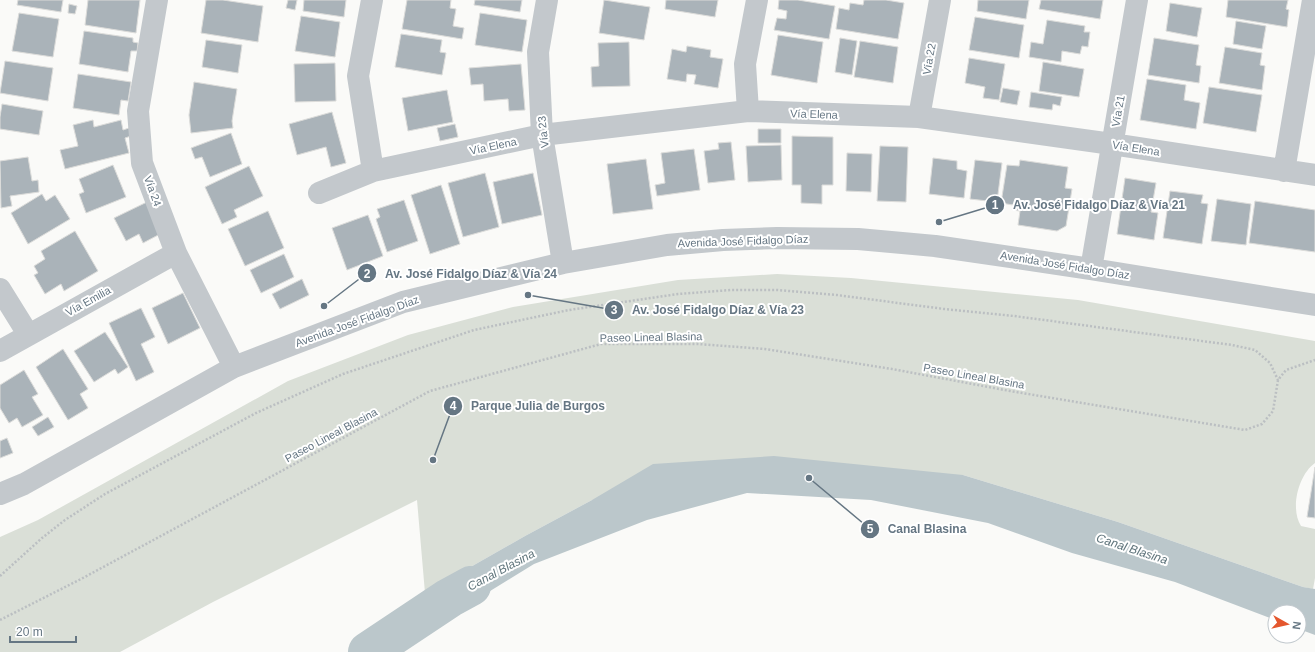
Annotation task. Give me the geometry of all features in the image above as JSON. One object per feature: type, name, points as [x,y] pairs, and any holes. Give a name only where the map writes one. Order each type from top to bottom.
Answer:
[{"type":"street","name":"Vía 24","points":[[157,0],[138,111],[142,163],[176,253],[234,367]]},
{"type":"street","points":[[372,0],[358,76],[372,171]]},
{"type":"street","name":"Vía 23","points":[[547,0],[538,52],[542,135],[563,263]]},
{"type":"street","points":[[748,111],[745,64],[757,0]]},
{"type":"street","name":"Vía 22","points":[[919,117],[940,0]]},
{"type":"street","name":"Vía 21","points":[[1091,269],[1137,0]]},
{"type":"street","points":[[1284,171],[1313,0]]},
{"type":"street","name":"Vía Elena","points":[[319,193],[372,171],[542,135],[748,111],[919,117],[1112,144],[1315,175]]},
{"type":"street","name":"Avenida José Fidalgo Díaz","points":[[0,494],[24,484],[234,367],[403,302],[563,263],[667,245],[723,240],[777,238],[858,239],[935,246],[1091,269],[1315,305]]},
{"type":"street","name":"Vía Emilia","points":[[0,351],[28,334],[176,253]]},
{"type":"street","points":[[0,289],[28,334]]},
{"type":"path","points":[[0,576],[42,538],[65,520],[105,494],[256,413],[343,374],[474,330],[569,310],[678,294],[731,290],[777,290],[837,295],[944,309],[1014,316],[1232,345],[1255,350],[1270,363],[1278,380],[1286,370],[1315,360]]},
{"type":"path","name":"Paseo Lineal Blasina","points":[[0,620],[81,579],[430,391],[602,344],[698,344],[765,349],[892,369],[1010,391],[1245,430],[1262,424],[1273,411],[1278,380]]},
{"type":"shaded area","points":[[777,274],[851,278],[1078,300],[1315,341],[1315,463],[1309,468],[1300,484],[1296,502],[1296,511],[1301,526],[1315,529],[1315,578],[1313,589],[1303,587],[1118,522],[963,475],[592,500],[425,593],[417,500],[213,602],[120,652],[0,652],[0,537],[38,520],[288,381],[408,335],[513,307],[678,280]]},
{"type":"water","points":[[774,456],[963,475],[1118,522],[1303,587],[1315,589],[1315,635],[1307,632],[1307,604],[1267,604],[1267,617],[1175,582],[1072,553],[988,523],[871,500],[747,493],[647,520],[534,564],[422,633],[425,593],[592,500],[653,464]]},
{"type":"building","points":[[18,0],[63,0],[61,12],[17,5]]},
{"type":"building","points":[[88,0],[140,0],[136,33],[85,25]]},
{"type":"building","points":[[206,0],[223,0],[263,6],[258,42],[201,33]]},
{"type":"building","points":[[288,0],[297,0],[295,10],[286,8]]},
{"type":"building","points":[[304,0],[346,0],[344,17],[303,11]]},
{"type":"building","points":[[407,0],[451,0],[450,8],[456,9],[453,26],[464,28],[462,39],[402,29]]},
{"type":"building","points":[[475,0],[522,0],[520,12],[474,5]]},
{"type":"building","points":[[604,0],[650,7],[644,40],[599,33]]},
{"type":"building","points":[[666,0],[718,0],[715,17],[665,9]]},
{"type":"building","points":[[779,0],[798,0],[835,6],[829,39],[774,30],[777,18],[786,19],[787,11],[778,9]]},
{"type":"building","points":[[864,0],[886,0],[904,3],[898,39],[836,29],[839,8],[849,10],[850,3],[863,5]]},
{"type":"building","points":[[978,0],[1029,0],[1026,19],[977,11]]},
{"type":"building","points":[[1041,0],[1103,0],[1100,19],[1039,9]]},
{"type":"building","points":[[1228,0],[1288,0],[1286,9],[1289,10],[1287,27],[1226,17]]},
{"type":"building","points":[[1170,3],[1202,8],[1197,37],[1166,31]]},
{"type":"building","points":[[69,4],[77,6],[75,14],[68,13]]},
{"type":"building","points":[[19,13],[59,19],[53,57],[12,51]]},
{"type":"building","points":[[480,13],[527,20],[522,52],[475,45]]},
{"type":"building","points":[[301,16],[340,22],[335,57],[295,51]]},
{"type":"building","points":[[975,17],[1024,25],[1019,58],[969,50]]},
{"type":"building","points":[[1047,20],[1085,26],[1084,32],[1090,32],[1088,47],[1082,46],[1080,54],[1062,51],[1061,62],[1029,57],[1031,42],[1043,44]]},
{"type":"building","points":[[1236,21],[1266,26],[1262,49],[1233,44]]},
{"type":"building","points":[[84,31],[133,38],[133,42],[138,43],[137,51],[131,51],[128,72],[79,64]]},
{"type":"building","points":[[401,34],[442,40],[440,52],[446,53],[442,75],[395,67]]},
{"type":"building","points":[[778,35],[823,42],[817,83],[771,75]]},
{"type":"building","points":[[840,38],[857,41],[852,75],[835,72]]},
{"type":"building","points":[[1154,38],[1199,45],[1196,65],[1201,66],[1199,83],[1148,75]]},
{"type":"building","points":[[206,40],[242,45],[238,73],[202,67]]},
{"type":"building","points":[[860,41],[898,47],[893,83],[854,77]]},
{"type":"building","points":[[629,42],[630,86],[592,87],[591,67],[599,66],[598,43]]},
{"type":"building","points":[[687,46],[711,50],[710,57],[723,59],[718,88],[694,84],[696,75],[687,74],[686,82],[667,79],[672,49],[686,52]]},
{"type":"building","points":[[1225,47],[1262,53],[1260,65],[1265,66],[1262,90],[1219,83]]},
{"type":"building","points":[[969,58],[1005,64],[999,100],[983,98],[985,87],[965,83]]},
{"type":"building","points":[[5,61],[53,68],[48,101],[0,93]]},
{"type":"building","points":[[1043,62],[1084,69],[1079,97],[1039,91]]},
{"type":"building","points":[[335,63],[336,101],[295,102],[294,64]]},
{"type":"building","points":[[521,64],[525,110],[509,111],[508,99],[484,101],[483,84],[471,85],[469,68]]},
{"type":"building","points":[[78,74],[131,82],[128,101],[121,100],[119,115],[73,108]]},
{"type":"building","points":[[1147,79],[1186,85],[1184,100],[1200,103],[1196,129],[1140,120]]},
{"type":"building","points":[[194,82],[237,89],[232,121],[233,128],[191,133],[189,115]]},
{"type":"building","points":[[1209,87],[1262,95],[1256,132],[1203,123]]},
{"type":"building","points":[[1003,88],[1020,91],[1017,105],[1000,102]]},
{"type":"building","points":[[447,90],[453,122],[408,131],[402,98]]},
{"type":"building","points":[[1031,92],[1062,97],[1060,106],[1053,104],[1052,110],[1029,107]]},
{"type":"building","points":[[2,104],[43,111],[39,135],[0,129]]},
{"type":"building","points":[[332,112],[346,163],[331,167],[326,147],[297,155],[289,124]]},
{"type":"building","points":[[93,120],[94,127],[121,120],[123,130],[129,128],[131,136],[125,138],[129,153],[65,169],[60,150],[78,146],[73,125]]},
{"type":"building","points":[[455,124],[458,137],[440,141],[437,128]]},
{"type":"building","points":[[758,129],[781,129],[781,143],[758,143]]},
{"type":"building","points":[[231,133],[242,164],[210,177],[202,157],[195,159],[191,148]]},
{"type":"building","points":[[792,136],[833,137],[833,185],[822,185],[822,204],[801,203],[801,185],[792,185]]},
{"type":"building","points":[[731,142],[735,180],[708,183],[704,151],[719,149],[718,143]]},
{"type":"building","points":[[781,145],[782,180],[748,182],[746,146]]},
{"type":"building","points":[[880,146],[908,147],[906,202],[877,201]]},
{"type":"building","points":[[694,149],[700,190],[657,196],[655,185],[665,183],[661,153]]},
{"type":"building","points":[[847,153],[872,154],[871,192],[846,191]]},
{"type":"building","points":[[28,157],[32,181],[38,180],[39,192],[10,196],[12,206],[1,208],[0,161]]},
{"type":"building","points":[[933,158],[957,161],[957,169],[967,171],[964,198],[929,194]]},
{"type":"building","points":[[646,159],[653,209],[613,214],[607,164]]},
{"type":"building","points":[[975,160],[1002,163],[997,202],[970,199]]},
{"type":"building","points":[[1020,160],[1068,167],[1065,188],[1072,189],[1066,226],[1057,231],[1018,225],[1020,211],[1012,210],[1013,205],[1001,203],[1007,165],[1019,166]]},
{"type":"building","points":[[113,165],[126,197],[86,213],[79,194],[84,192],[79,179]]},
{"type":"building","points":[[249,166],[263,196],[234,210],[237,217],[222,224],[205,187]]},
{"type":"building","points":[[485,173],[499,227],[463,237],[448,183]]},
{"type":"building","points":[[533,173],[542,215],[502,224],[493,182]]},
{"type":"building","points":[[1125,178],[1156,183],[1151,212],[1158,213],[1154,240],[1117,234]]},
{"type":"building","points":[[441,185],[460,244],[430,254],[411,195]]},
{"type":"building","points":[[1170,191],[1203,195],[1201,203],[1208,204],[1202,244],[1163,238]]},
{"type":"building","points":[[42,194],[46,201],[55,195],[70,219],[28,244],[11,213]]},
{"type":"building","points":[[1217,199],[1251,204],[1246,245],[1211,241]]},
{"type":"building","points":[[404,200],[418,241],[387,252],[376,219],[380,217],[377,209]]},
{"type":"building","points":[[1255,201],[1315,210],[1315,252],[1249,243]]},
{"type":"building","points":[[147,202],[162,233],[143,243],[139,234],[126,241],[114,218]]},
{"type":"building","points":[[268,211],[284,248],[245,266],[228,229]]},
{"type":"building","points":[[368,215],[383,256],[347,270],[332,228]]},
{"type":"building","points":[[75,231],[98,271],[64,291],[61,284],[45,294],[34,275],[38,273],[34,266],[45,259],[41,251]]},
{"type":"building","points":[[284,254],[294,277],[261,293],[250,270]]},
{"type":"building","points":[[302,279],[309,295],[280,309],[272,294]]},
{"type":"building","points":[[183,293],[200,328],[168,344],[152,308]]},
{"type":"building","points":[[141,308],[155,337],[141,344],[154,372],[136,381],[109,323]]},
{"type":"building","points":[[105,332],[128,367],[118,374],[115,369],[94,382],[74,351]]},
{"type":"building","points":[[63,349],[88,389],[80,394],[88,408],[68,420],[36,367]]},
{"type":"building","points":[[24,370],[38,394],[32,397],[43,415],[22,427],[17,418],[9,423],[0,408],[0,385]]},
{"type":"building","points":[[48,417],[54,427],[38,436],[32,427]]},
{"type":"building","points":[[7,438],[13,453],[0,458],[0,441]]},
{"type":"building","points":[[1315,467],[1315,518],[1307,517]]},
{"type":"waterway","name":"Canal Blasina","points":[[368,652],[449,598],[471,586]]},
{"type":"place","name":"Av. José Fidalgo Díaz & Vía 21","points":[[939,222]]},
{"type":"place","name":"Av. José Fidalgo Díaz & Vía 23","points":[[528,295]]},
{"type":"place","name":"Av. José Fidalgo Díaz & Vía 24","points":[[324,306]]},
{"type":"place","name":"Parque Julia de Burgos","points":[[433,460]]},
{"type":"place","name":"Canal Blasina","points":[[809,478]]}]
